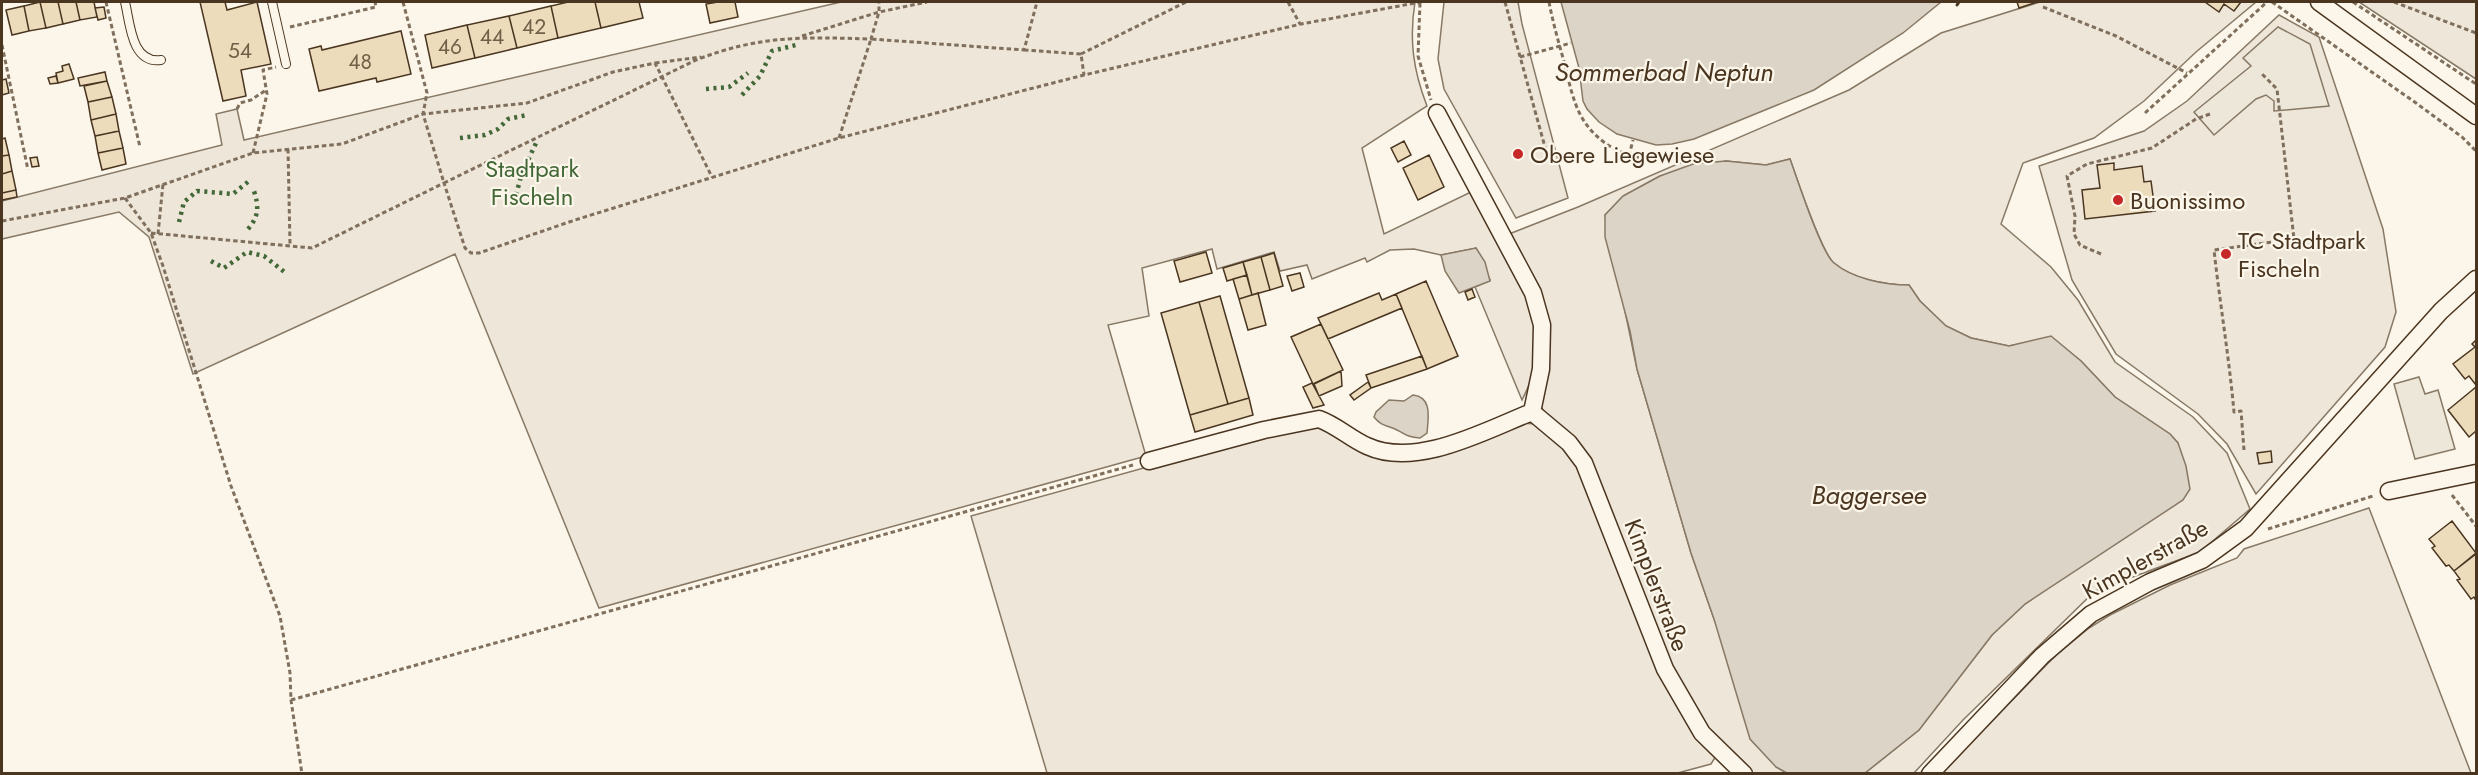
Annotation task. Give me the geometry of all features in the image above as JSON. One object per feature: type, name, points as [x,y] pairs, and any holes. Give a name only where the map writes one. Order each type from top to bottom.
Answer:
[{"type":"street","points":[[2319,2],[2476,116]]},
{"type":"street","points":[[1149,461],[1264,430],[1319,419],[1368,447],[1388,453],[1416,453],[1449,445],[1532,412],[1541,369],[1542,325],[1533,293],[1437,113]]},
{"type":"street","name":"Kimplerstraße","points":[[1930,774],[2042,656],[2091,614],[2150,582],[2202,560],[2246,528],[2441,311],[2476,279]]},
{"type":"street","name":"Kimplerstraße","points":[[1532,412],[1569,443],[1584,463],[1665,669],[1701,733],[1744,774]]},
{"type":"street","points":[[2389,491],[2476,473]]},
{"type":"lane","points":[[125,2],[136,47],[148,60],[160,60]]},
{"type":"lane","points":[[272,2],[286,64]]},
{"type":"path","points":[[106,2],[140,147]]},
{"type":"path","points":[[278,29],[376,7],[375,2]]},
{"type":"path","points":[[403,2],[427,93],[423,114],[465,248],[471,253],[479,253],[575,220],[839,138],[1084,75],[1301,24],[1396,5],[1421,2],[1418,56],[1423,78],[1437,113]]},
{"type":"path","points":[[839,138],[879,12],[879,2]]},
{"type":"path","points":[[799,37],[879,12],[927,2]]},
{"type":"path","points":[[1024,50],[1037,2]]},
{"type":"path","points":[[151,233],[312,248],[706,56],[732,46],[799,37],[870,39],[1081,54],[1186,2]]},
{"type":"path","points":[[1288,2],[1301,24]]},
{"type":"path","points":[[1505,2],[1548,158]]},
{"type":"path","points":[[1549,2],[1576,106],[1586,125],[1601,140],[1620,153],[1642,160],[1660,159]]},
{"type":"path","points":[[2145,113],[2267,2]]},
{"type":"path","points":[[2272,2],[2416,103],[2462,137],[2476,151]]},
{"type":"path","points":[[2352,2],[2476,84]]},
{"type":"path","points":[[2394,2],[2476,33]]},
{"type":"path","points":[[2043,8],[2116,36],[2187,73]]},
{"type":"path","points":[[1520,57],[1571,44]]},
{"type":"path","points":[[2,45],[28,170]]},
{"type":"path","points":[[1081,54],[1084,75]]},
{"type":"path","points":[[2,221],[124,198],[253,153],[342,144],[423,114],[527,103],[613,72],[706,56]]},
{"type":"path","points":[[655,63],[712,177]]},
{"type":"path","points":[[253,153],[266,90],[263,70],[286,64]]},
{"type":"path","points":[[2244,450],[2241,411],[2234,412],[2214,250],[2294,239],[2277,89],[2261,73]]},
{"type":"path","points":[[237,110],[240,103],[251,100],[266,90]]},
{"type":"path","points":[[2101,254],[2080,245],[2074,234],[2075,216],[2067,176],[2087,164],[2152,148],[2196,119],[2210,114]]},
{"type":"path","points":[[1629,156],[1633,140]]},
{"type":"path","points":[[288,149],[290,245]]},
{"type":"path","points":[[158,234],[163,184]]},
{"type":"path","points":[[124,198],[151,233],[164,266],[231,486],[279,616],[290,673],[291,700],[302,774]]},
{"type":"path","points":[[291,700],[1149,461]]},
{"type":"path","points":[[2441,481],[2476,526]]},
{"type":"path","points":[[2261,532],[2389,491]]},
{"type":"green space","name":"Stadtpark Fischeln","points":[[841,2],[1415,2],[1412,42],[1418,80],[1427,106],[1362,148],[1384,234],[1473,191],[1524,289],[1536,331],[1537,358],[1530,383],[1522,400],[1475,287],[1490,280],[1476,248],[1441,255],[1414,249],[1390,250],[1367,262],[1365,258],[1312,279],[1307,265],[1280,271],[1274,252],[1217,269],[1212,249],[1142,268],[1149,316],[1108,325],[1146,456],[599,608],[455,254],[193,374],[149,237],[119,212],[2,239],[2,201],[222,145],[216,114],[237,109],[244,140]]},
{"type":"green space","name":"Obere Liegewiese","points":[[1444,2],[1518,2],[1568,198],[1516,218],[1444,89],[1438,59]]},
{"type":"green space","points":[[2040,2],[2256,2],[2196,52],[2144,101],[2094,138],[2023,163],[2001,224],[2051,267],[2078,300],[2115,362],[2193,417],[2227,453],[2250,509],[2200,552],[2095,591],[1963,720],[1914,773],[1865,773],[1919,730],[1992,635],[2025,604],[2070,573],[2178,443],[2170,434],[2115,397],[2081,361],[2051,337],[2009,346],[1971,338],[1946,326],[1920,301],[1909,285],[1870,280],[1842,269],[1829,256],[1816,231],[1790,159],[1766,165],[1726,161],[1660,176],[1623,196],[1605,215],[1637,369],[1691,553],[1714,619],[1776,767],[1787,773],[1750,773],[1704,729],[1680,685],[1607,501],[1540,404],[1548,356],[1509,234],[1578,207],[1849,90],[1941,33]]},
{"type":"green space","points":[[2359,2],[2476,2],[2476,79]]},
{"type":"green space","name":"TC Stadtpark Fischeln","points":[[2279,15],[2319,37],[2383,229],[2396,312],[2385,347],[2256,494],[2227,444],[2198,414],[2116,354],[2072,280],[2039,166],[2144,131],[2187,101]]},
{"type":"green space","points":[[1520,423],[1538,424],[1566,447],[1583,471],[1629,589],[1716,756],[1711,764],[1674,774],[1047,773],[971,516],[1248,439],[1319,425],[1389,457]]},
{"type":"green space","points":[[2369,508],[2471,773],[1940,774],[2057,654],[2089,628],[2170,585],[2237,558],[2244,549]]},
{"type":"shaded area","points":[[2278,27],[2310,44],[2329,106],[2274,111],[2274,101],[2266,95],[2256,99],[2214,135],[2194,112],[2251,66],[2243,58]]},
{"type":"shaded area","points":[[2419,377],[2425,394],[2438,390],[2455,449],[2415,459],[2394,384]]},
{"type":"water","name":"Sommerbad Neptun","points":[[1561,2],[1941,2],[1903,33],[1814,90],[1694,139],[1656,145],[1617,134],[1599,122],[1587,109],[1583,101],[1579,68]]},
{"type":"water","name":"Baggersee","points":[[1790,159],[1816,231],[1834,263],[1850,273],[1870,280],[1909,285],[1920,301],[1946,326],[1971,338],[2009,346],[2051,336],[2081,361],[2115,397],[2170,434],[2178,443],[2186,466],[2190,489],[2183,500],[2025,604],[1992,635],[1919,730],[1865,773],[1787,773],[1776,767],[1750,739],[1714,619],[1691,553],[1637,369],[1630,331],[1605,237],[1605,215],[1623,196],[1660,176],[1693,164],[1726,161],[1766,165]]},
{"type":"water","points":[[1476,248],[1485,262],[1490,281],[1459,293],[1445,271],[1441,255]]},
{"type":"water","points":[[1413,395],[1424,400],[1428,410],[1427,433],[1420,438],[1382,424],[1374,417],[1376,412],[1389,400],[1404,401]]},
{"type":"building","points":[[40,2],[58,2],[63,24],[46,28]]},
{"type":"building","points":[[40,2],[46,28],[29,31],[24,6]]},
{"type":"building","points":[[58,2],[76,2],[80,20],[63,24]]},
{"type":"building","points":[[76,2],[94,2],[97,17],[80,20]]},
{"type":"building","points":[[200,2],[225,2],[227,10],[257,2],[271,64],[241,70],[246,96],[223,101]]},
{"type":"building","points":[[568,2],[595,2],[601,28],[558,38],[551,6]]},
{"type":"building","points":[[595,2],[639,2],[643,18],[601,28]]},
{"type":"building","points":[[735,2],[738,17],[710,23],[706,4]]},
{"type":"building","points":[[2017,2],[2037,2],[2019,8]]},
{"type":"building","points":[[2205,2],[2241,2],[2234,11],[2224,4],[2219,12]]},
{"type":"building","points":[[24,6],[29,31],[12,35],[6,10]]},
{"type":"building","points":[[551,6],[558,38],[517,48],[509,16]]},
{"type":"building","points":[[104,7],[106,18],[98,20],[95,8]]},
{"type":"building","points":[[509,16],[517,48],[475,58],[467,25]]},
{"type":"building","points":[[467,25],[475,58],[432,68],[425,35]]},
{"type":"building","points":[[401,31],[411,74],[377,82],[376,78],[319,91],[309,49],[321,46],[322,50]]},
{"type":"building","points":[[69,64],[74,79],[58,83],[56,73],[63,71],[62,66]]},
{"type":"building","points":[[105,72],[107,81],[80,86],[78,78]]},
{"type":"building","points":[[56,76],[58,83],[50,84],[48,78]]},
{"type":"building","points":[[6,79],[9,93],[2,95],[2,80]]},
{"type":"building","points":[[107,81],[112,97],[88,102],[84,86]]},
{"type":"building","points":[[112,97],[116,114],[91,120],[88,102]]},
{"type":"building","points":[[116,114],[119,131],[95,136],[91,120]]},
{"type":"building","points":[[119,131],[123,148],[98,153],[95,136]]},
{"type":"building","points":[[5,138],[9,155],[2,156],[2,139]]},
{"type":"building","points":[[1404,141],[1411,155],[1398,162],[1391,148]]},
{"type":"building","points":[[123,148],[126,164],[102,170],[98,153]]},
{"type":"building","points":[[9,155],[12,171],[2,174],[2,156]]},
{"type":"building","points":[[1429,155],[1444,187],[1418,200],[1403,168]]},
{"type":"building","points":[[37,157],[39,166],[32,167],[30,158]]},
{"type":"building","name":"Buonissimo","points":[[2114,163],[2114,170],[2142,166],[2144,182],[2151,181],[2155,211],[2085,219],[2082,190],[2100,188],[2097,165]]},
{"type":"building","points":[[12,171],[16,190],[2,193],[2,174]]},
{"type":"building","points":[[16,190],[17,197],[2,200],[2,193]]},
{"type":"building","points":[[1206,252],[1212,273],[1180,282],[1174,261]]},
{"type":"building","points":[[1274,253],[1283,286],[1270,290],[1261,257]]},
{"type":"building","points":[[1261,257],[1270,290],[1252,295],[1243,262]]},
{"type":"building","points":[[1243,262],[1247,275],[1227,281],[1223,268]]},
{"type":"building","points":[[1300,273],[1304,287],[1292,291],[1287,276]]},
{"type":"building","points":[[1247,275],[1252,295],[1239,299],[1233,279]]},
{"type":"building","points":[[1426,281],[1458,356],[1427,369],[1396,294]]},
{"type":"building","points":[[1472,289],[1475,297],[1468,300],[1465,292]]},
{"type":"building","points":[[1258,293],[1266,325],[1248,330],[1239,299]]},
{"type":"building","points":[[1379,293],[1382,300],[1396,294],[1402,308],[1328,339],[1318,318]]},
{"type":"building","points":[[1220,296],[1249,398],[1228,404],[1199,302]]},
{"type":"building","points":[[1199,302],[1228,404],[1190,415],[1161,313]]},
{"type":"building","points":[[1321,324],[1343,370],[1313,384],[1291,337]]},
{"type":"building","points":[[2476,340],[2476,385],[2469,376],[2465,379],[2453,364],[2475,347],[2472,344]]},
{"type":"building","points":[[1422,356],[1427,369],[1371,388],[1366,375]]},
{"type":"building","points":[[1341,371],[1342,386],[1319,396],[1314,384]]},
{"type":"building","points":[[1368,382],[1371,388],[1354,400],[1350,395]]},
{"type":"building","points":[[1312,383],[1324,405],[1313,408],[1303,387]]},
{"type":"building","points":[[2476,387],[2476,431],[2469,437],[2448,410]]},
{"type":"building","points":[[1249,398],[1253,415],[1195,432],[1190,415]]},
{"type":"building","points":[[2271,451],[2272,462],[2259,464],[2257,453]]},
{"type":"building","points":[[2452,521],[2476,553],[2454,571],[2449,565],[2446,566],[2432,548],[2435,546],[2429,539]]},
{"type":"building","points":[[2476,554],[2476,601],[2474,597],[2471,599],[2457,580],[2460,579],[2454,571]]},
{"type":"hedge","points":[[742,95],[760,76],[772,51],[796,45]]},
{"type":"hedge","points":[[706,89],[729,87],[748,73]]},
{"type":"hedge","points":[[460,138],[485,135],[498,129],[508,119],[527,115]]},
{"type":"hedge","points":[[516,195],[522,173],[537,141]]},
{"type":"hedge","points":[[179,222],[184,202],[197,191],[233,194],[249,181]]},
{"type":"hedge","points":[[248,229],[257,211],[254,191]]},
{"type":"hedge","points":[[211,261],[224,268],[247,252],[264,256],[287,274]]},
{"type":"place","name":"Obere Liegewiese","points":[[1518,154]]},
{"type":"place","name":"Buonissimo","points":[[2118,200]]},
{"type":"place","name":"TC Stadtpark Fischeln","points":[[2226,254]]}]
